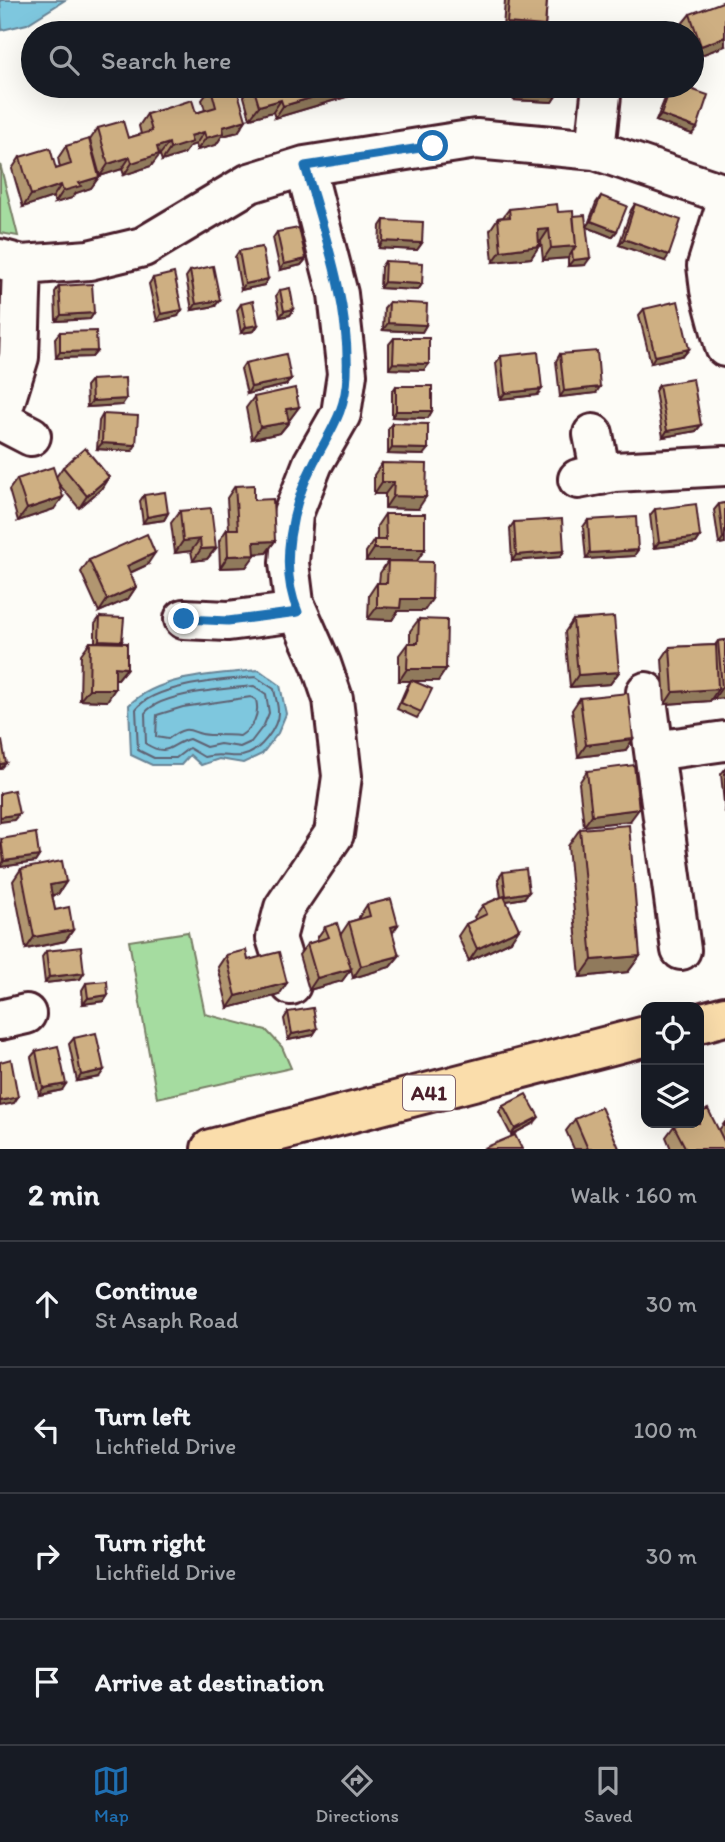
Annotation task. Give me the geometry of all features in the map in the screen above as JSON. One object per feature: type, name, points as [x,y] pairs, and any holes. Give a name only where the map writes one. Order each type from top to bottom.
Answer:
[{"type":"main road","points":[[704,1022],[725,1016]]},
{"type":"main road","name":"A41","points":[[211,1149],[641,1037]]},
{"type":"street","points":[[595,150],[601,98]]},
{"type":"street","points":[[10,425],[19,357],[11,262],[89,260],[143,247],[250,183],[305,166],[476,139],[595,150],[725,194]]},
{"type":"street","points":[[291,985],[276,937],[284,908],[334,834],[342,776],[333,699],[298,612],[289,563],[293,514],[313,463],[341,414],[347,374],[338,294],[305,166]]},
{"type":"street","points":[[725,208],[707,266],[710,290],[725,347]]},
{"type":"street","points":[[593,434],[590,477],[725,466]]},
{"type":"street","points":[[184,619],[228,621],[298,612]]},
{"type":"street","points":[[646,692],[681,950]]},
{"type":"street","points":[[654,751],[725,741]]},
{"type":"green space","points":[[0,164],[18,236],[0,233]]},
{"type":"green space","points":[[188,932],[205,1014],[266,1030],[282,1047],[291,1068],[157,1098],[129,941]]},
{"type":"water","points":[[0,0],[65,0],[32,21],[21,21],[21,25],[2,30]]},
{"type":"water","points":[[259,670],[280,685],[286,714],[278,733],[262,754],[243,763],[219,759],[201,765],[190,755],[181,765],[152,765],[131,755],[129,705],[142,695],[157,687],[190,678]]},
{"type":"building","points":[[509,0],[547,0],[545,21],[507,21]]},
{"type":"building","points":[[725,1],[725,37],[704,45],[704,21],[692,21],[690,14]]},
{"type":"building","points":[[704,94],[708,95],[697,128],[661,115],[667,98],[704,98]]},
{"type":"building","points":[[214,98],[240,98],[246,120],[223,127],[224,133],[206,138],[204,132],[190,136],[192,142],[170,149],[169,143],[157,147],[159,154],[132,163],[130,157],[108,164],[98,128],[123,121],[128,138],[152,131],[147,114],[192,100],[196,113],[216,107]]},
{"type":"building","points":[[257,98],[311,98],[283,106],[281,100],[259,106]]},
{"type":"building","points":[[89,139],[99,177],[63,191],[61,185],[31,195],[20,157],[50,148],[56,169],[71,164],[66,146]]},
{"type":"building","points":[[601,196],[627,206],[617,231],[591,221]]},
{"type":"building","points":[[557,204],[558,212],[573,211],[576,246],[551,248],[549,229],[538,230],[539,246],[501,251],[498,218],[510,217],[509,209]]},
{"type":"building","points":[[635,204],[681,220],[669,255],[624,239]]},
{"type":"building","points":[[585,215],[590,258],[573,260],[572,252],[576,246],[573,216]]},
{"type":"building","points":[[384,220],[423,222],[422,243],[383,241]]},
{"type":"building","points":[[299,228],[306,259],[284,264],[277,232]]},
{"type":"building","points":[[262,247],[268,279],[245,284],[239,251]]},
{"type":"building","points":[[385,261],[423,263],[422,284],[384,282]]},
{"type":"building","points":[[213,266],[220,300],[196,304],[190,271]]},
{"type":"building","points":[[174,273],[182,310],[161,314],[153,278]]},
{"type":"building","points":[[92,284],[94,313],[61,315],[59,286]]},
{"type":"building","points":[[290,288],[294,309],[284,311],[280,290]]},
{"type":"building","points":[[253,301],[258,325],[246,327],[241,304]]},
{"type":"building","points":[[678,301],[689,349],[655,356],[644,309]]},
{"type":"building","points":[[389,302],[427,304],[426,325],[388,323]]},
{"type":"building","points":[[96,331],[97,351],[60,352],[60,332]]},
{"type":"building","points":[[394,338],[429,338],[429,364],[393,363]]},
{"type":"building","points":[[597,351],[600,387],[564,391],[560,354]]},
{"type":"building","points":[[538,352],[542,389],[505,393],[501,356]]},
{"type":"building","points":[[286,354],[291,379],[251,387],[245,363]]},
{"type":"building","points":[[125,378],[126,399],[92,401],[91,380]]},
{"type":"building","points":[[693,379],[701,425],[667,431],[659,385]]},
{"type":"building","points":[[396,386],[432,386],[432,411],[396,411]]},
{"type":"building","points":[[295,388],[299,407],[286,409],[289,422],[260,427],[254,397]]},
{"type":"building","points":[[103,414],[138,416],[136,445],[102,443]]},
{"type":"building","points":[[392,423],[428,424],[428,449],[392,448]]},
{"type":"building","points":[[85,448],[109,477],[87,496],[63,467]]},
{"type":"building","points":[[382,463],[427,464],[426,497],[393,496],[394,482],[382,482]]},
{"type":"building","points":[[53,467],[63,497],[27,509],[17,479]]},
{"type":"building","points":[[254,485],[254,500],[273,499],[275,541],[254,542],[255,555],[228,556],[227,529],[238,529],[235,486]]},
{"type":"building","points":[[165,492],[168,513],[147,517],[144,495]]},
{"type":"building","points":[[725,503],[725,537],[723,538],[719,504]]},
{"type":"building","points":[[696,504],[700,537],[659,542],[655,509]]},
{"type":"building","points":[[211,508],[216,548],[201,549],[200,539],[183,541],[180,511]]},
{"type":"building","points":[[385,514],[425,514],[425,549],[374,549],[374,540],[386,540]]},
{"type":"building","points":[[636,517],[638,550],[590,553],[588,520]]},
{"type":"building","points":[[562,519],[564,551],[516,555],[514,522]]},
{"type":"building","points":[[147,534],[155,553],[127,566],[136,587],[107,600],[89,560]]},
{"type":"building","points":[[388,561],[433,562],[432,599],[401,599],[400,608],[377,607],[377,583],[387,583]]},
{"type":"building","points":[[100,617],[124,618],[122,641],[99,640]]},
{"type":"building","points":[[614,617],[619,672],[578,675],[573,620]]},
{"type":"building","points":[[419,619],[447,620],[446,669],[407,669],[408,643],[418,643]]},
{"type":"building","points":[[725,640],[725,687],[722,687],[718,641]]},
{"type":"building","points":[[90,642],[127,643],[127,668],[115,667],[115,689],[89,689]]},
{"type":"building","points":[[716,645],[718,689],[673,692],[670,647]]},
{"type":"building","points":[[411,680],[432,689],[421,712],[401,703]]},
{"type":"building","points":[[628,693],[633,739],[586,745],[580,698]]},
{"type":"building","points":[[2,741],[6,763],[0,764],[0,742]]},
{"type":"building","points":[[634,765],[639,809],[592,815],[587,771]]},
{"type":"building","points":[[14,790],[19,814],[0,817],[0,793]]},
{"type":"building","points":[[629,825],[640,956],[592,960],[580,829]]},
{"type":"building","points":[[36,833],[39,856],[4,861],[1,839]]},
{"type":"building","points":[[62,861],[66,882],[50,885],[55,910],[69,907],[73,930],[34,937],[21,869]]},
{"type":"building","points":[[526,869],[529,892],[506,896],[503,872]]},
{"type":"building","points":[[504,896],[519,929],[477,949],[466,924],[487,914],[483,905]]},
{"type":"building","points":[[391,899],[398,925],[391,927],[399,956],[361,966],[349,922],[370,916],[367,905]]},
{"type":"building","points":[[337,923],[351,969],[317,978],[307,944],[329,937],[325,927]]},
{"type":"building","points":[[81,947],[84,973],[49,977],[46,951]]},
{"type":"building","points":[[246,950],[248,960],[279,952],[287,983],[236,996],[226,955]]},
{"type":"building","points":[[107,981],[108,995],[88,998],[86,983]]},
{"type":"building","points":[[313,1008],[317,1029],[292,1034],[288,1012]]},
{"type":"building","points":[[96,1033],[104,1070],[81,1075],[74,1038]]},
{"type":"building","points":[[58,1046],[66,1084],[43,1088],[36,1051]]},
{"type":"building","points":[[11,1059],[18,1097],[0,1101],[0,1062]]},
{"type":"building","points":[[526,1094],[539,1117],[515,1129],[503,1106]]},
{"type":"building","points":[[601,1107],[619,1148],[588,1149],[575,1119]]},
{"type":"building","points":[[708,1109],[725,1143],[725,1149],[686,1149],[675,1128],[704,1128],[704,1111]]},
{"type":"building","points":[[515,1135],[522,1149],[484,1148]]},
{"type":"route","points":[[184,619],[228,621],[298,612],[294,603],[289,563],[293,514],[313,463],[341,414],[347,374],[338,294],[305,166],[433,146]]}]
